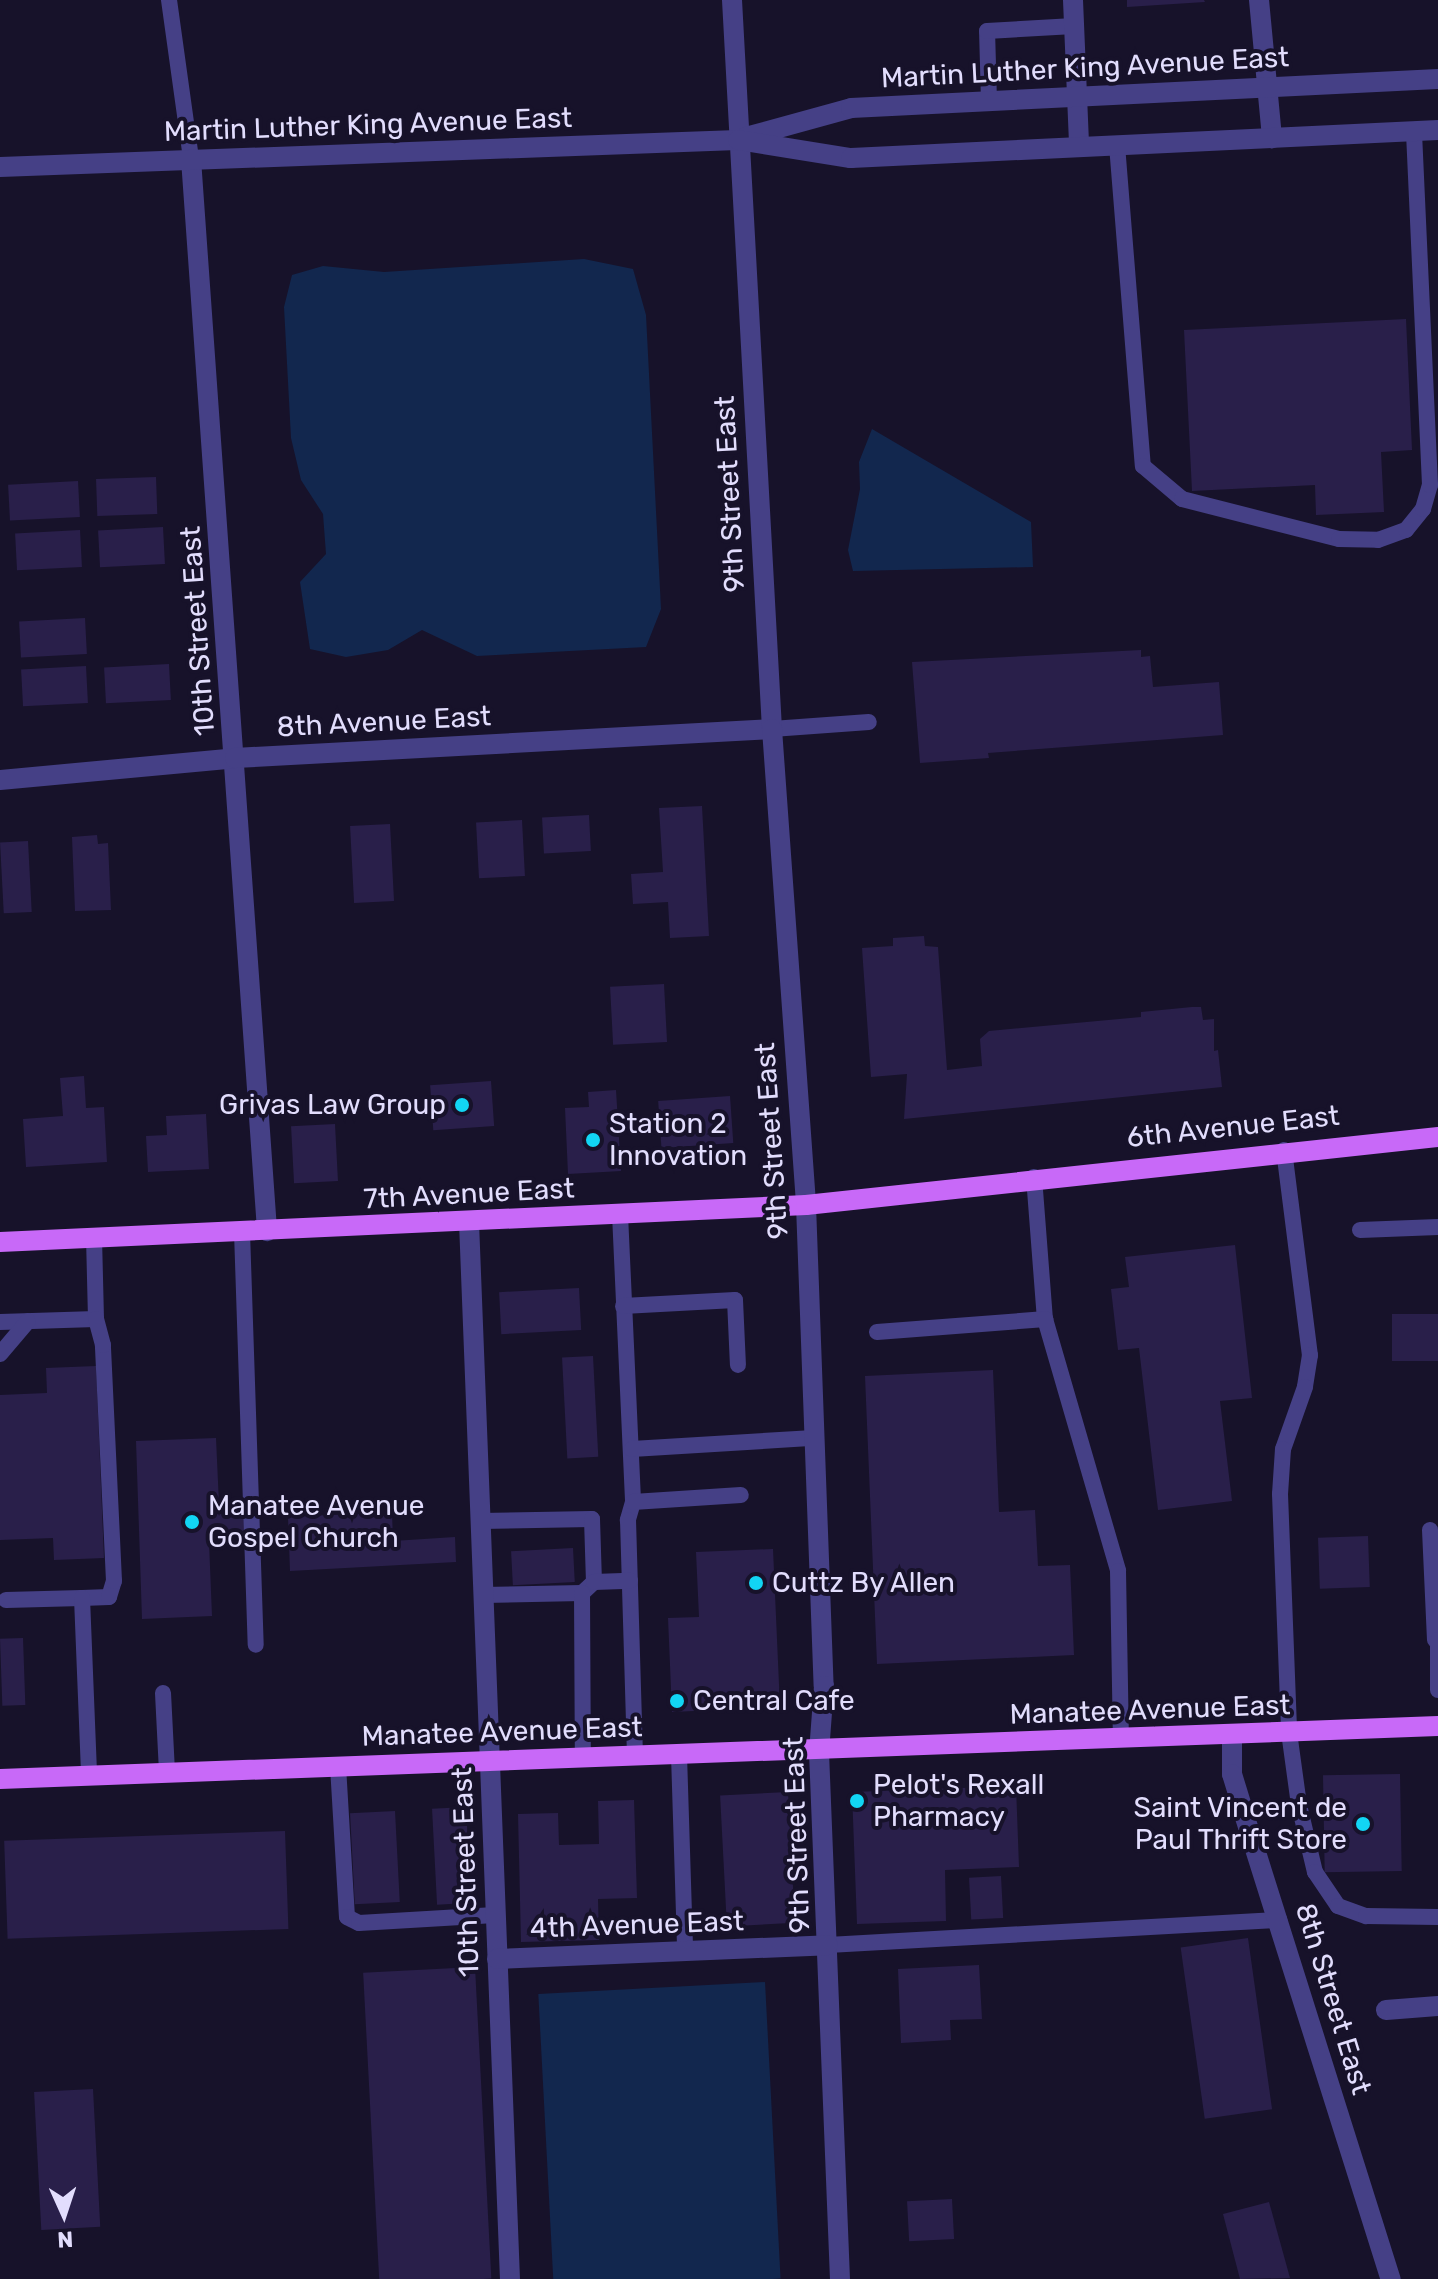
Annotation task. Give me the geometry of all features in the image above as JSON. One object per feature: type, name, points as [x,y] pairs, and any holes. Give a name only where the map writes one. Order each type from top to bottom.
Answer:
[{"type":"main road","name":"6th Avenue East","points":[[1034,1177],[1438,1137]]},
{"type":"main road","name":"7th Avenue East","points":[[0,1242],[806,1205],[1034,1177]]},
{"type":"main road","name":"Manatee Avenue East","points":[[0,1779],[489,1760],[819,1752],[1438,1726]]},
{"type":"street","name":"9th Street East","points":[[732,0],[772,729],[806,1205],[824,1686],[819,1752],[840,2279]]},
{"type":"street","points":[[1073,0],[1079,146]]},
{"type":"street","points":[[1259,0],[1272,138]]},
{"type":"street","name":"Martin Luther King Avenue East","points":[[738,140],[851,108],[1438,79]]},
{"type":"street","name":"Martin Luther King Avenue East","points":[[0,167],[738,140],[851,158],[1438,130]]},
{"type":"street","name":"10th Street East","points":[[191,159],[267,1231]]},
{"type":"street","name":"8th Avenue East","points":[[0,780],[235,758],[772,729]]},
{"type":"street","name":"10th Street East","points":[[469,1222],[510,2279]]},
{"type":"street","name":"8th Street East","points":[[1232,1734],[1232,1774],[1391,2279]]},
{"type":"street","name":"4th Avenue East","points":[[497,1959],[828,1945]]},
{"type":"street","points":[[1386,2010],[1438,2006]]},
{"type":"lane","name":"10th Street East","points":[[169,0],[170,27],[191,159]]},
{"type":"lane","points":[[989,101],[987,31],[1074,26]]},
{"type":"lane","points":[[1117,145],[1143,466],[1182,499],[1339,539],[1378,540],[1406,530],[1423,509],[1430,485],[1414,131]]},
{"type":"lane","points":[[772,729],[869,722]]},
{"type":"lane","points":[[1284,1150],[1310,1355],[1305,1387],[1283,1449],[1280,1494],[1289,1732],[1299,1805],[1324,1893],[1338,1906],[1366,1916],[1438,1917]]},
{"type":"lane","points":[[1034,1177],[1045,1319],[1118,1571],[1121,1739]]},
{"type":"lane","points":[[620,1214],[632,1449],[633,1502],[628,1520],[635,1756]]},
{"type":"lane","points":[[1360,1230],[1438,1227]]},
{"type":"lane","points":[[242,1232],[256,1645]]},
{"type":"lane","points":[[6,1600],[109,1597],[114,1581],[103,1345],[96,1319],[94,1238]]},
{"type":"lane","points":[[623,1306],[735,1300],[738,1365]]},
{"type":"lane","points":[[0,1322],[96,1319]]},
{"type":"lane","points":[[877,1332],[1045,1319]]},
{"type":"lane","points":[[0,1354],[28,1321]]},
{"type":"lane","points":[[632,1449],[814,1438]]},
{"type":"lane","points":[[633,1502],[741,1495]]},
{"type":"lane","points":[[480,1521],[592,1519],[583,1757]]},
{"type":"lane","points":[[1430,1530],[1438,1690]]},
{"type":"lane","points":[[483,1595],[630,1581]]},
{"type":"lane","points":[[82,1598],[89,1775]]},
{"type":"lane","points":[[163,1693],[167,1773]]},
{"type":"lane","points":[[679,1755],[685,1951]]},
{"type":"lane","points":[[338,1766],[343,1907],[352,1922],[495,1915]]},
{"type":"lane","points":[[828,1945],[1279,1920]]},
{"type":"water","points":[[584,259],[633,269],[646,315],[661,609],[646,647],[477,656],[422,630],[388,650],[346,657],[310,649],[300,582],[326,554],[323,514],[301,480],[291,438],[284,307],[292,275],[323,266],[384,272]]},
{"type":"water","points":[[872,429],[1031,522],[1033,567],[853,571],[848,550],[860,489],[859,462]]},
{"type":"water","points":[[765,1982],[781,2279],[553,2279],[538,1994]]},
{"type":"building","points":[[1127,0],[1204,0],[1205,2],[1127,7]]},
{"type":"building","points":[[1406,319],[1412,450],[1381,452],[1384,512],[1316,515],[1315,485],[1192,491],[1184,330]]},
{"type":"building","points":[[156,477],[157,514],[97,516],[96,479]]},
{"type":"building","points":[[78,481],[80,517],[10,521],[8,485]]},
{"type":"building","points":[[163,527],[165,564],[100,567],[98,530]]},
{"type":"building","points":[[80,530],[82,567],[17,570],[15,533]]},
{"type":"building","points":[[85,618],[87,654],[21,657],[19,621]]},
{"type":"building","points":[[1141,650],[1141,657],[1150,656],[1153,687],[1219,682],[1223,735],[988,753],[989,758],[920,763],[912,662]]},
{"type":"building","points":[[169,664],[171,700],[106,703],[104,667]]},
{"type":"building","points":[[86,666],[88,703],[23,706],[21,669]]},
{"type":"building","points":[[702,806],[709,936],[670,938],[668,902],[633,904],[631,874],[663,872],[659,808]]},
{"type":"building","points":[[589,815],[591,851],[544,853],[542,817]]},
{"type":"building","points":[[522,820],[525,876],[479,878],[476,822]]},
{"type":"building","points":[[390,824],[394,901],[354,903],[350,826]]},
{"type":"building","points":[[97,835],[98,844],[108,843],[111,910],[75,911],[72,837]]},
{"type":"building","points":[[28,841],[32,912],[4,913],[0,842]]},
{"type":"building","points":[[924,936],[925,946],[938,947],[947,1070],[982,1066],[980,1039],[989,1031],[1141,1017],[1141,1012],[1201,1007],[1203,1020],[1214,1019],[1214,1051],[1218,1050],[1222,1087],[904,1119],[907,1074],[871,1077],[862,948],[893,946],[893,938]]},
{"type":"building","points":[[664,984],[667,1042],[613,1045],[610,987]]},
{"type":"building","points":[[84,1076],[86,1108],[104,1107],[107,1162],[26,1167],[23,1119],[63,1116],[60,1078]]},
{"type":"building","name":"Grivas Law Group","points":[[491,1081],[494,1126],[433,1130],[430,1085]]},
{"type":"building","name":"Station 2 Innovation","points":[[616,1090],[621,1171],[568,1174],[565,1108],[589,1107],[588,1092]]},
{"type":"building","points":[[730,1096],[733,1143],[661,1148],[658,1101]]},
{"type":"building","points":[[206,1114],[209,1169],[148,1172],[146,1136],[167,1135],[166,1116]]},
{"type":"building","points":[[335,1124],[338,1181],[294,1183],[291,1126]]},
{"type":"building","points":[[1235,1245],[1252,1398],[1220,1401],[1232,1501],[1158,1510],[1139,1348],[1118,1350],[1111,1289],[1129,1287],[1125,1257]]},
{"type":"building","points":[[579,1288],[581,1330],[501,1334],[499,1292]]},
{"type":"building","points":[[1392,1314],[1438,1314],[1438,1361],[1392,1361]]},
{"type":"building","points":[[593,1356],[598,1457],[567,1458],[562,1358]]},
{"type":"building","points":[[96,1366],[104,1558],[54,1560],[53,1538],[0,1540],[0,1395],[47,1393],[46,1368]]},
{"type":"building","points":[[993,1370],[999,1512],[1035,1510],[1038,1566],[1070,1565],[1074,1655],[877,1664],[865,1376]]},
{"type":"building","name":"Manatee Avenue Gospel Church","points":[[216,1438],[219,1504],[245,1503],[246,1540],[209,1542],[212,1616],[142,1619],[136,1441]]},
{"type":"building","points":[[392,1512],[393,1541],[455,1537],[456,1562],[290,1571],[288,1517]]},
{"type":"building","points":[[1368,1536],[1370,1587],[1320,1589],[1318,1538]]},
{"type":"building","points":[[573,1548],[575,1582],[513,1585],[511,1551]]},
{"type":"building","points":[[773,1549],[780,1707],[672,1712],[668,1618],[699,1617],[696,1552]]},
{"type":"building","points":[[23,1638],[25,1705],[2,1706],[0,1639]]},
{"type":"building","name":"Saint Vincent de Paul Thrift Store","points":[[1400,1774],[1402,1871],[1325,1872],[1323,1775]]},
{"type":"building","points":[[1016,1786],[1019,1867],[945,1870],[946,1921],[857,1924],[852,1792]]},
{"type":"building","points":[[788,1792],[795,1923],[727,1926],[720,1796]]},
{"type":"building","points":[[634,1800],[637,1898],[598,1899],[599,1940],[521,1942],[518,1814],[558,1813],[559,1845],[599,1844],[598,1801]]},
{"type":"building","points":[[466,1807],[471,1903],[437,1905],[432,1809]]},
{"type":"building","points":[[395,1811],[400,1902],[355,1904],[350,1813]]},
{"type":"building","points":[[285,1831],[288,1929],[8,1939],[4,1841]]},
{"type":"building","points":[[1001,1876],[1003,1918],[971,1920],[969,1878]]},
{"type":"building","points":[[1248,1938],[1272,2109],[1205,2119],[1181,1947]]},
{"type":"building","points":[[979,1965],[982,2019],[950,2020],[951,2040],[901,2043],[898,1969]]},
{"type":"building","points":[[475,1967],[491,2279],[379,2279],[363,1973]]},
{"type":"building","points":[[93,2089],[100,2227],[41,2230],[34,2092]]},
{"type":"building","points":[[952,2199],[954,2239],[909,2241],[907,2201]]},
{"type":"building","points":[[1269,2202],[1290,2278],[1240,2279],[1223,2214]]},
{"type":"place","name":"Grivas Law Group","points":[[462,1105]]},
{"type":"place","name":"Station 2 Innovation","points":[[593,1140]]},
{"type":"place","name":"Manatee Avenue Gospel Church","points":[[192,1522]]},
{"type":"place","name":"Cuttz By Allen","points":[[756,1583]]},
{"type":"place","name":"Central Cafe","points":[[677,1701]]},
{"type":"place","name":"Pelot's Rexall Pharmacy","points":[[857,1801]]},
{"type":"place","name":"Saint Vincent de Paul Thrift Store","points":[[1363,1824]]}]
